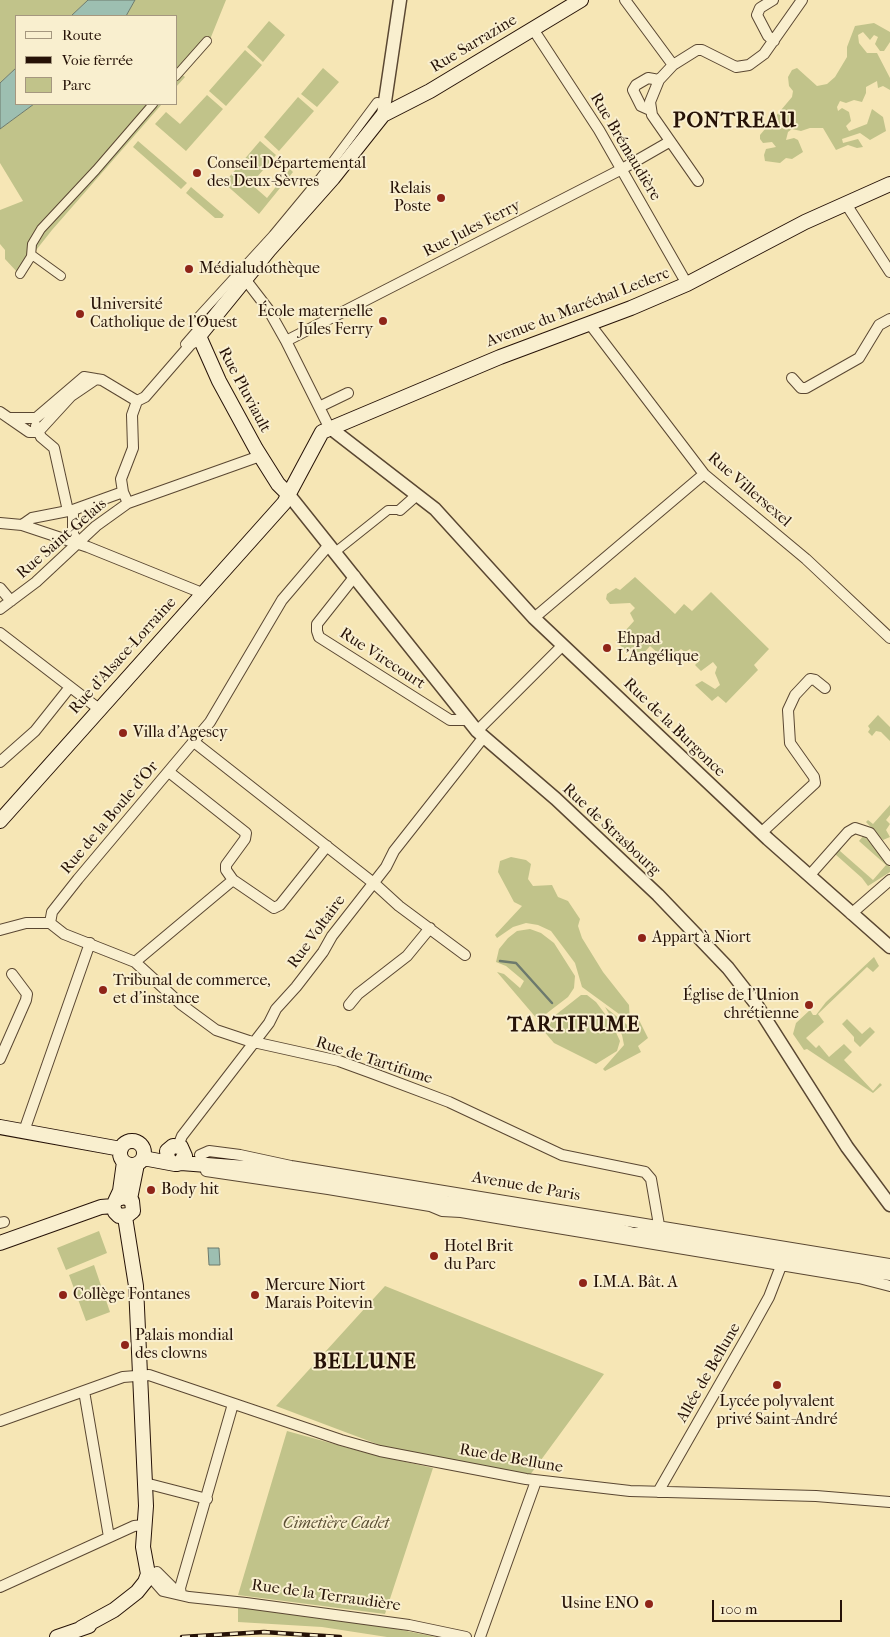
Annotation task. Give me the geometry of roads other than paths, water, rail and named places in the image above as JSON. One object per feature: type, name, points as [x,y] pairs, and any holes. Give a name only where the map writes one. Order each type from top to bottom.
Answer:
[{"type":"main road","name":"Rue Sarrazine","points":[[384,109],[430,91],[581,0]]},
{"type":"main road","points":[[198,340],[203,330],[248,275],[333,178],[384,109]]},
{"type":"main road","name":"Avenue du Maréchal Leclerc","points":[[329,427],[631,308],[687,284],[755,247],[890,184]]},
{"type":"main road","name":"Rue Pluviault","points":[[198,340],[260,456],[278,484],[289,495]]},
{"type":"main road","name":"Rue d'Alsace-Lorraine","points":[[0,821],[289,495],[322,432],[329,427]]},
{"type":"main road","points":[[272,514],[279,491],[278,484]]},
{"type":"main road","points":[[0,1127],[121,1148],[120,1156],[136,1157],[117,1214],[125,1217],[136,1286],[146,1506],[153,1576],[141,1600],[115,1619],[57,1637]]},
{"type":"main road","name":"Avenue de Paris","points":[[121,1148],[130,1141],[136,1157],[200,1155],[239,1162],[261,1174]]},
{"type":"main road","name":"Avenue de Paris","points":[[177,1156],[261,1174],[277,1172],[326,1185],[430,1198],[446,1204],[613,1229],[633,1235],[657,1232],[755,1253],[890,1273]]},
{"type":"main road","points":[[0,1243],[120,1202]]},
{"type":"main road","name":"Avenue de Paris","points":[[848,1268],[890,1280]]},
{"type":"main road","points":[[146,1506],[143,1547],[153,1576]]},
{"type":"street","points":[[384,109],[400,0]]},
{"type":"street","points":[[626,0],[672,65]]},
{"type":"street","points":[[773,0],[760,8],[758,15],[768,36],[774,41]]},
{"type":"street","points":[[650,110],[652,96],[659,80],[672,65],[693,52],[702,50],[736,67],[744,67],[759,59],[774,41],[802,0]]},
{"type":"street","name":"Rue Brémaudière","points":[[533,29],[575,92],[622,169],[687,284]]},
{"type":"street","points":[[178,74],[207,41]]},
{"type":"street","points":[[659,80],[648,78],[636,85],[633,90],[641,106],[650,110],[669,142],[698,181]]},
{"type":"street","points":[[185,344],[198,329],[193,324],[198,317],[273,230],[378,102],[384,109]]},
{"type":"street","points":[[20,274],[30,256],[35,238],[47,222],[96,170],[152,105]]},
{"type":"street","name":"Rue Jules Ferry","points":[[286,341],[622,169],[669,142]]},
{"type":"street","points":[[846,204],[890,272]]},
{"type":"street","points":[[30,256],[36,256],[61,276]]},
{"type":"street","points":[[248,275],[286,341],[329,427]]},
{"type":"street","points":[[792,378],[796,385],[806,388],[859,358],[880,325],[890,319]]},
{"type":"street","name":"Rue Villersexel","points":[[589,323],[704,474],[806,559],[890,638]]},
{"type":"street","points":[[128,503],[123,492],[122,479],[133,448],[132,415],[137,401],[145,396],[191,344],[198,340]]},
{"type":"street","points":[[11,418],[36,418],[81,380],[88,377],[96,378],[137,401]]},
{"type":"street","points":[[0,412],[11,418],[28,432],[38,432],[71,396],[96,378]]},
{"type":"street","points":[[319,407],[348,393]]},
{"type":"street","points":[[36,418],[38,432],[54,448],[70,511],[73,534],[78,543]]},
{"type":"street","name":"Rue de la Burgonce","points":[[329,427],[443,517],[534,618],[761,833],[890,947]]},
{"type":"street","name":"Rue Saint-Gelais","points":[[0,609],[36,582],[96,526],[128,503],[260,456]]},
{"type":"street","points":[[534,618],[704,474]]},
{"type":"street","points":[[22,525],[32,518],[70,511],[123,492]]},
{"type":"street","name":"Rue de Strasbourg","points":[[289,495],[480,735],[556,799],[658,895],[728,968],[756,1004],[847,1147],[890,1205]]},
{"type":"street","points":[[331,549],[388,510],[400,510],[417,495]]},
{"type":"street","points":[[0,523],[22,525],[78,543],[202,593]]},
{"type":"street","name":"Rue de la Boule d'Or","points":[[50,923],[52,912],[78,879],[194,742],[228,692],[282,600],[331,549]]},
{"type":"street","name":"Rue Virecourt","points":[[355,576],[317,624],[316,631],[320,636],[450,720],[468,720]]},
{"type":"street","points":[[0,588],[11,601]]},
{"type":"street","points":[[0,633],[99,709]]},
{"type":"street","name":"Rue Voltaire","points":[[177,1156],[182,1136],[386,867],[394,851],[480,735],[563,645]]},
{"type":"street","points":[[761,833],[815,783],[814,777],[790,743],[788,710],[795,695],[810,679],[815,680],[825,688]]},
{"type":"street","points":[[0,762],[35,731],[70,687]]},
{"type":"street","points":[[194,742],[373,882],[399,906],[465,955]]},
{"type":"street","points":[[169,772],[246,833],[245,839],[226,865],[226,870],[233,880],[270,907],[277,908],[327,846]]},
{"type":"street","points":[[809,876],[848,832],[855,828],[870,833],[890,860]]},
{"type":"street","points":[[135,962],[233,880]]},
{"type":"street","points":[[851,914],[890,880]]},
{"type":"street","points":[[0,930],[26,923],[50,923]]},
{"type":"street","name":"Rue de Tartifume","points":[[50,923],[64,934],[135,962],[208,1026],[232,1036],[339,1061],[372,1072],[449,1102],[562,1155],[645,1172],[651,1179],[657,1232]]},
{"type":"street","points":[[349,1006],[358,994],[407,956],[430,928]]},
{"type":"street","points":[[24,1131],[90,943]]},
{"type":"street","points":[[0,1059],[27,994],[12,974]]},
{"type":"street","name":"Avenue de Paris","points":[[200,1155],[209,1151],[240,1155],[291,1166],[448,1190],[616,1220],[657,1232],[685,1232],[848,1268],[890,1286]]},
{"type":"street","name":"Avenue de Paris","points":[[261,1174],[430,1206],[442,1211],[471,1208],[781,1266],[848,1268],[890,1264]]},
{"type":"street","points":[[755,1253],[768,1264]]},
{"type":"street","name":"Allée de Bellune","points":[[658,1492],[769,1297],[781,1266]]},
{"type":"street","points":[[0,1421],[84,1390],[123,1377],[139,1374]]},
{"type":"street","name":"Rue de Bellune","points":[[139,1374],[154,1376],[341,1440],[380,1451],[536,1481],[658,1492],[816,1496],[890,1502]]},
{"type":"street","points":[[84,1390],[109,1537]]},
{"type":"street","points":[[181,1595],[180,1588],[233,1404]]},
{"type":"street","points":[[480,1637],[536,1481]]},
{"type":"street","points":[[145,1483],[206,1499]]},
{"type":"street","points":[[0,1586],[134,1526],[144,1525]]},
{"type":"street","name":"Rue de la Terraudière","points":[[153,1576],[163,1591],[181,1595],[409,1625],[466,1637]]},
{"type":"waterway","points":[[500,961],[516,963],[552,1003]]},
{"type":"railway","points":[[182,1637],[264,1632],[340,1637]]},
{"type":"place","name":"Conseil Départemental des Deux-Sèvres","points":[[197,173]]},
{"type":"place","name":"Relais Poste","points":[[441,198]]},
{"type":"place","name":"Médialudothèque","points":[[189,269]]},
{"type":"place","name":"Université Catholique de l’Ouest","points":[[80,314]]},
{"type":"place","name":"École maternelle Jules Ferry","points":[[383,321]]},
{"type":"place","name":"Ehpad L'Angélique","points":[[607,648]]},
{"type":"place","name":"Villa d'Agescy","points":[[123,733]]},
{"type":"place","name":"Appart à Niort","points":[[642,938]]},
{"type":"place","name":"Tribunal de commerce, et d'instance","points":[[103,990]]},
{"type":"place","name":"Église de l'Union chrétienne","points":[[809,1005]]},
{"type":"place","name":"Body hit","points":[[151,1190]]},
{"type":"place","name":"Hotel Brit du Parc","points":[[434,1256]]},
{"type":"place","name":"I.M.A. Bât. A","points":[[583,1283]]},
{"type":"place","name":"Collège Fontanes","points":[[63,1295]]},
{"type":"place","name":"Mercure Niort Marais Poitevin","points":[[255,1295]]},
{"type":"place","name":"Palais mondial des clowns","points":[[125,1345]]},
{"type":"place","name":"Lycée polyvalent privé Saint-André","points":[[777,1385]]},
{"type":"place","name":"Usine ENO","points":[[649,1604]]},
{"type":"district","name":"PONTREAU","points":[[735,122]]},
{"type":"district","name":"TARTIFUME","points":[[574,1026]]},
{"type":"district","name":"BELLUNE","points":[[365,1363]]},
{"type":"park label","name":"Cimetière Cadet","points":[[336,1524]]}]
